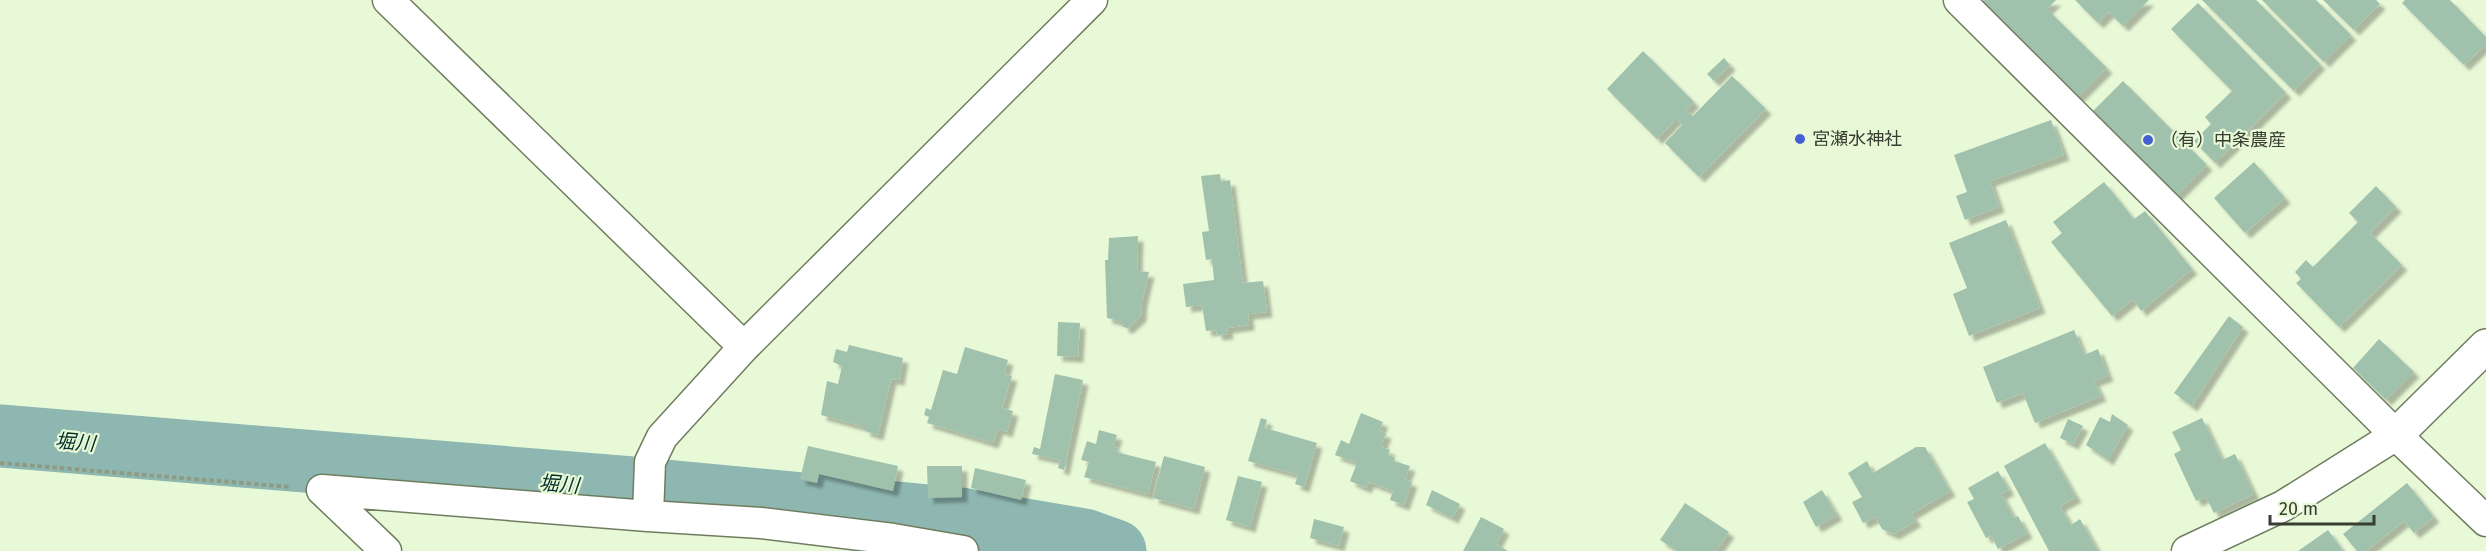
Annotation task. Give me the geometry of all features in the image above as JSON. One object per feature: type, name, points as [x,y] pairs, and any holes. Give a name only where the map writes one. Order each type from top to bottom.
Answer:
[{"type":"street","points":[[388,0],[744,347]]},
{"type":"street","points":[[648,511],[650,462],[662,437],[744,347],[1092,0]]},
{"type":"street","points":[[1959,0],[2396,435],[2486,521]]},
{"type":"street","points":[[2187,551],[2283,506],[2396,435],[2486,346]]},
{"type":"street","points":[[322,490],[648,511],[893,539],[963,551]]},
{"type":"street","points":[[322,490],[386,551]]},
{"type":"path","points":[[0,463],[322,490]]},
{"type":"building","points":[[1984,0],[2056,0],[2047,9],[2107,68],[2071,104],[1976,9]]},
{"type":"building","points":[[2075,0],[2149,0],[2123,26],[2109,12],[2098,23]]},
{"type":"building","points":[[2202,0],[2256,0],[2320,64],[2294,91]]},
{"type":"building","points":[[2262,0],[2316,0],[2351,35],[2324,62]]},
{"type":"building","points":[[2323,0],[2376,0],[2380,4],[2354,30]]},
{"type":"building","points":[[2405,0],[2450,0],[2486,37],[2486,44],[2464,65],[2402,3]]},
{"type":"building","points":[[2198,3],[2286,93],[2215,163],[2194,141],[2211,124],[2205,117],[2232,91],[2171,29]]},
{"type":"building","points":[[1643,51],[1694,102],[1686,110],[1693,116],[1732,76],[1766,109],[1699,177],[1665,143],[1682,125],[1676,119],[1657,139],[1607,89]]},
{"type":"building","points":[[1724,58],[1730,65],[1714,81],[1707,74]]},
{"type":"building","name":"（有）中条農産","points":[[2123,81],[2207,165],[2173,199],[2089,115]]},
{"type":"building","points":[[2051,120],[2064,155],[1990,181],[1999,207],[1965,220],[1956,196],[1967,192],[1954,155]]},
{"type":"building","points":[[2254,162],[2285,198],[2245,233],[2214,198]]},
{"type":"building","points":[[1220,174],[1221,182],[1230,180],[1243,283],[1263,281],[1267,312],[1248,314],[1249,325],[1227,328],[1228,334],[1217,335],[1216,330],[1206,331],[1202,305],[1186,307],[1183,284],[1214,280],[1212,259],[1206,260],[1202,232],[1209,231],[1201,176]]},
{"type":"building","points":[[2104,182],[2134,219],[2145,211],[2192,269],[2141,311],[2133,299],[2112,316],[2051,242],[2062,233],[2053,222]]},
{"type":"building","points":[[2376,186],[2396,207],[2370,233],[2402,265],[2339,327],[2296,283],[2301,279],[2295,272],[2306,260],[2313,267],[2358,222],[2349,213]]},
{"type":"building","points":[[2006,220],[2040,308],[1969,336],[1953,294],[1967,288],[1949,243]]},
{"type":"building","points":[[1138,236],[1137,271],[1149,272],[1141,316],[1128,328],[1123,327],[1123,322],[1107,318],[1105,260],[1108,260],[1109,238]]},
{"type":"building","points":[[2229,316],[2243,327],[2192,406],[2174,393]]},
{"type":"building","points":[[1058,322],[1080,323],[1078,357],[1057,356]]},
{"type":"building","points":[[2074,330],[2084,355],[2098,349],[2108,376],[2094,381],[2101,396],[2035,423],[2023,393],[1997,403],[1983,367]]},
{"type":"building","points":[[2379,339],[2414,372],[2386,400],[2353,368]]},
{"type":"building","points":[[849,345],[903,358],[899,380],[891,379],[878,435],[865,431],[865,427],[821,415],[827,381],[838,384],[842,366],[833,362],[836,349],[847,352]]},
{"type":"building","points":[[965,347],[1008,360],[1004,374],[1012,376],[1002,408],[1013,411],[1007,432],[998,429],[993,443],[927,423],[929,417],[924,415],[926,408],[931,410],[943,370],[957,374]]},
{"type":"building","points":[[1055,374],[1083,380],[1064,470],[1058,468],[1060,460],[1032,454],[1034,447],[1040,449]]},
{"type":"building","points":[[1361,413],[1383,422],[1379,431],[1386,433],[1381,447],[1390,450],[1388,455],[1395,458],[1394,461],[1410,466],[1405,479],[1412,482],[1404,505],[1390,500],[1393,491],[1369,482],[1366,488],[1350,481],[1357,463],[1335,455],[1341,440],[1349,444]]},
{"type":"building","points":[[2112,414],[2128,425],[2108,460],[2086,445],[2100,417],[2110,422]]},
{"type":"building","points":[[1261,418],[1267,420],[1265,428],[1317,443],[1304,487],[1295,484],[1298,475],[1248,461]]},
{"type":"building","points":[[2202,418],[2222,460],[2235,454],[2254,494],[2214,513],[2206,497],[2196,501],[2174,454],[2181,450],[2172,432]]},
{"type":"building","points":[[2068,419],[2083,426],[2073,444],[2060,438]]},
{"type":"building","points":[[1099,430],[1117,435],[1113,447],[1118,448],[1116,452],[1156,462],[1148,494],[1084,477],[1089,462],[1081,460],[1087,441],[1096,444]]},
{"type":"building","points":[[2045,443],[2076,497],[2060,506],[2071,525],[2080,519],[2098,551],[2049,551],[2004,466]]},
{"type":"building","points":[[808,446],[898,466],[893,491],[819,474],[817,483],[800,479]]},
{"type":"building","points":[[1916,447],[1925,447],[1950,491],[1911,514],[1916,521],[1894,534],[1882,529],[1875,517],[1863,523],[1852,502],[1862,497],[1848,473],[1867,461],[1873,473]]},
{"type":"building","points":[[1164,456],[1205,467],[1194,509],[1153,498]]},
{"type":"building","points":[[927,466],[962,466],[962,497],[928,498]]},
{"type":"building","points":[[975,468],[1026,480],[1021,500],[971,488]]},
{"type":"building","points":[[1998,471],[2009,490],[2001,494],[2014,518],[2018,516],[2027,533],[1998,549],[1991,535],[1986,538],[1967,502],[1974,499],[1968,488]]},
{"type":"building","points":[[1238,476],[1262,482],[1250,527],[1226,520]]},
{"type":"building","points":[[2407,483],[2434,517],[2414,533],[2404,521],[2366,551],[2357,551],[2343,534]]},
{"type":"building","points":[[1432,490],[1460,504],[1453,518],[1426,505]]},
{"type":"building","points":[[1822,490],[1837,515],[1816,527],[1803,502]]},
{"type":"building","points":[[1685,503],[1729,532],[1716,551],[1677,551],[1660,540]]},
{"type":"building","points":[[1481,517],[1504,529],[1496,544],[1508,551],[1463,551]]},
{"type":"building","points":[[1314,519],[1344,527],[1339,546],[1310,538]]},
{"type":"building","points":[[2328,530],[2343,551],[2298,551]]},
{"type":"waterway","name":"堀川","points":[[0,436],[632,488],[961,519],[1084,540],[1115,551]]},
{"type":"place","name":"宮瀬水神社","points":[[1800,139]]},
{"type":"place","name":"（有）中条農産","points":[[2148,140]]}]
